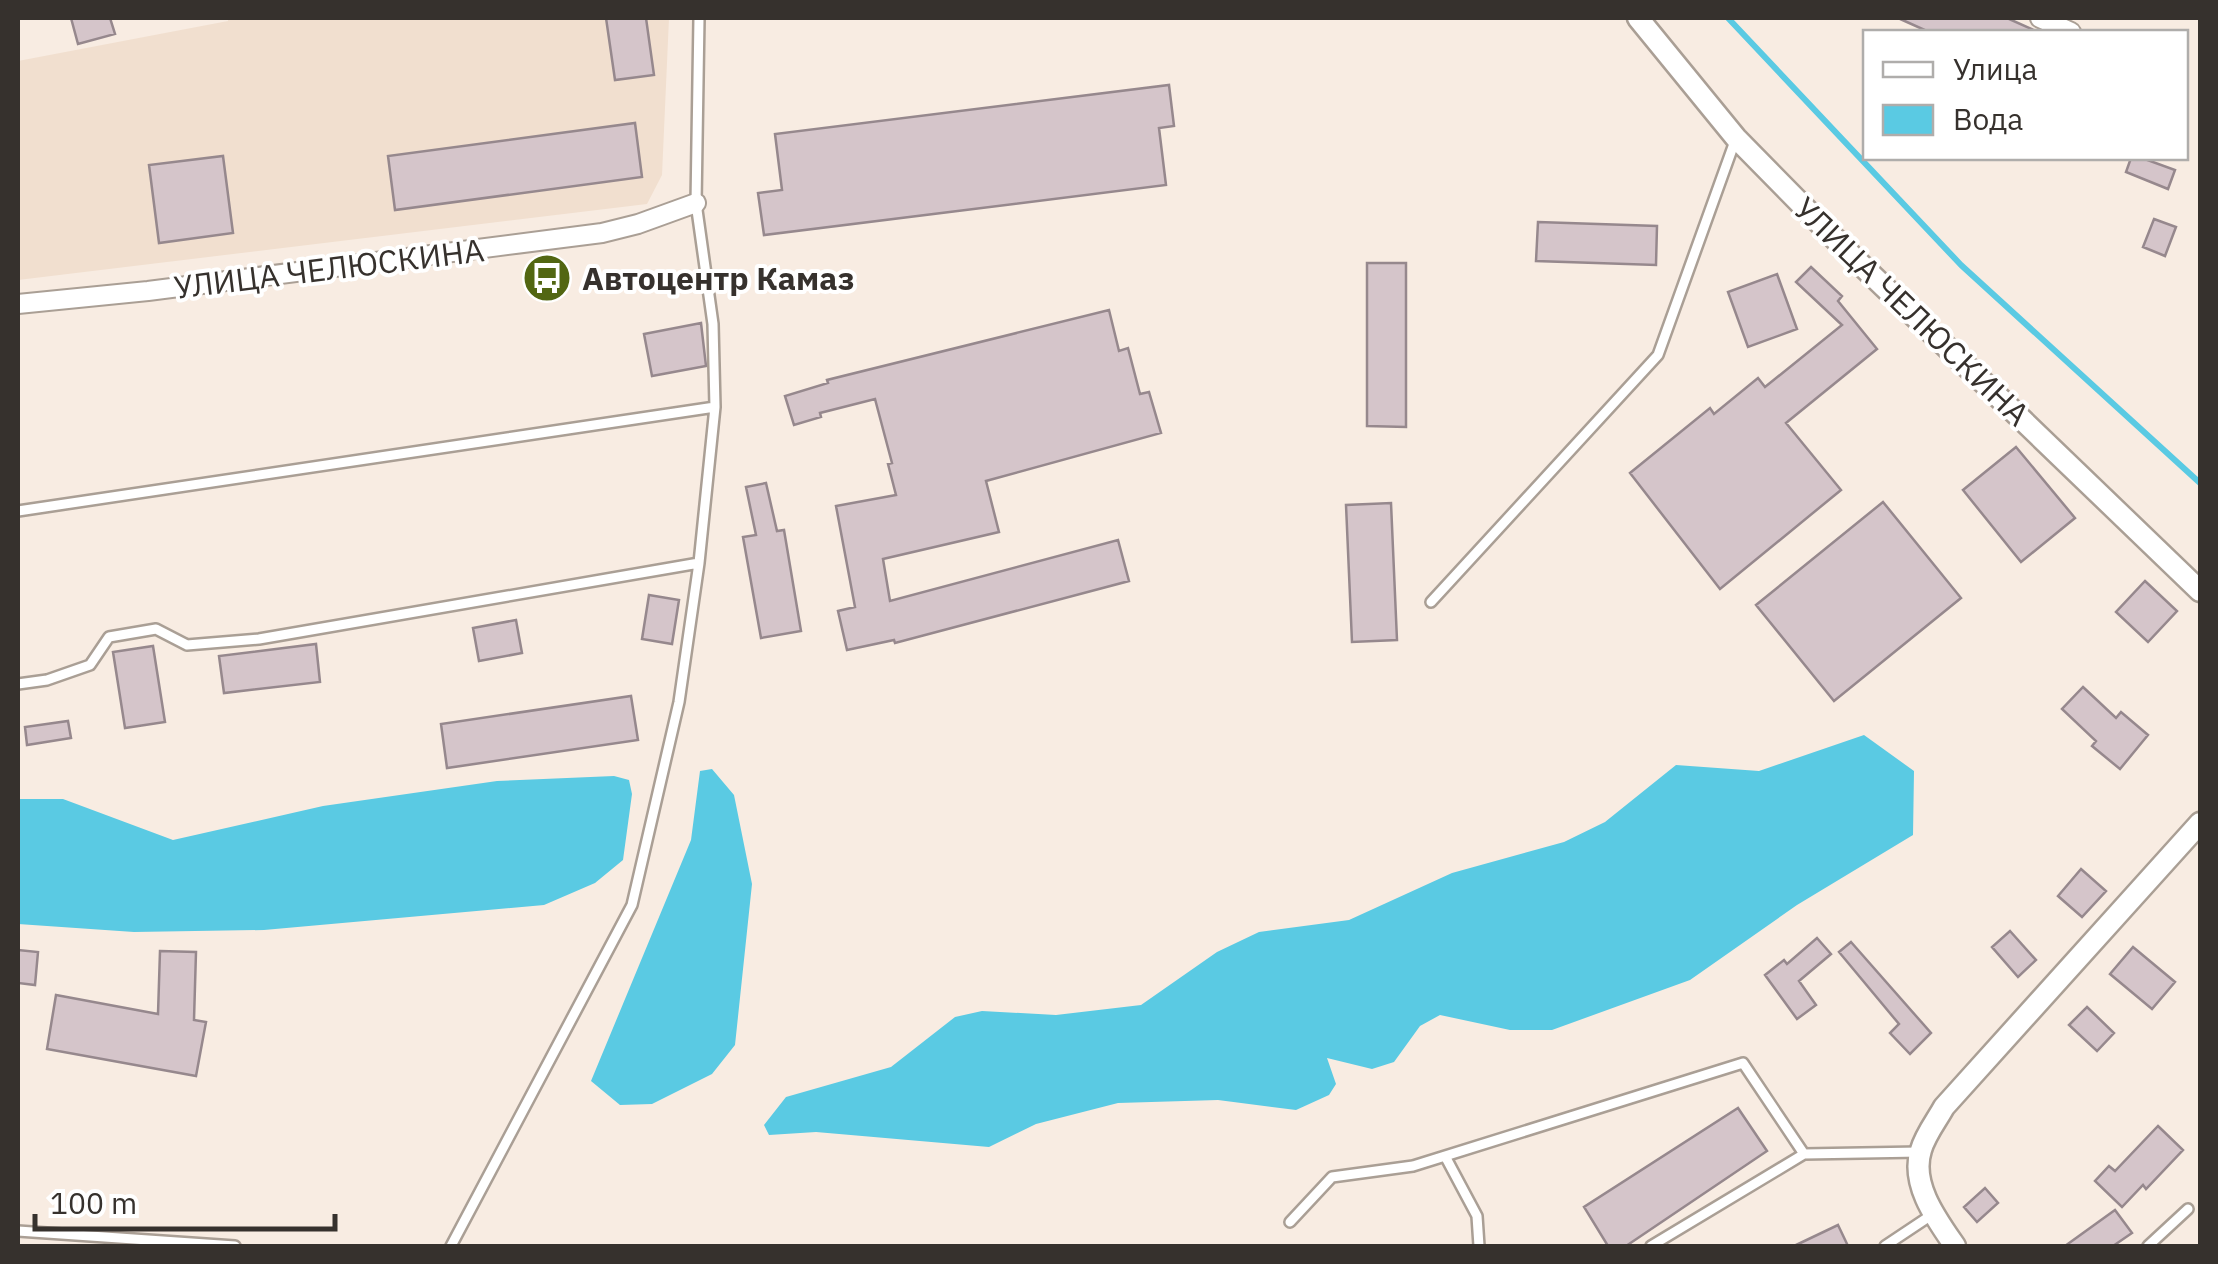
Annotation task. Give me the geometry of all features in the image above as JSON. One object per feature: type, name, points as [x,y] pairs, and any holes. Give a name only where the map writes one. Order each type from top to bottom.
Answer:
[{"type":"street","name":"УЛИЦА ЧЕЛЮСКИНА","points":[[1638,18],[1736,138],[1853,257],[2200,591]]},
{"type":"street","points":[[2040,18],[2067,30]]},
{"type":"street","name":"УЛИЦА ЧЕЛЮСКИНА","points":[[18,304],[148,292],[602,233],[696,203]]},
{"type":"street","points":[[1955,1246],[1933,1214],[1921,1184],[1920,1152],[1944,1107],[2200,824]]},
{"type":"lane","points":[[451,1246],[632,905],[679,702],[715,407],[714,324],[696,203],[700,18]]},
{"type":"lane","points":[[1431,602],[1658,355],[1736,138]]},
{"type":"lane","points":[[18,510],[715,407]]},
{"type":"lane","points":[[18,684],[47,680],[90,665],[110,637],[156,629],[186,645],[259,639],[698,564]]},
{"type":"lane","points":[[1290,1222],[1332,1177],[1413,1166],[1742,1063],[1804,1154]]},
{"type":"lane","points":[[1651,1246],[1804,1154],[1920,1152]]},
{"type":"lane","points":[[1445,1156],[1477,1216],[1479,1246]]},
{"type":"lane","points":[[2148,1246],[2188,1209]]},
{"type":"lane","points":[[1885,1246],[1933,1214]]},
{"type":"lane","points":[[18,1231],[234,1246]]},
{"type":"shaded area","points":[[228,18],[669,18],[662,175],[647,204],[18,280],[18,61]]},
{"type":"water","points":[[1864,735],[1914,771],[1913,835],[1797,905],[1690,980],[1552,1030],[1510,1030],[1440,1015],[1420,1026],[1394,1062],[1372,1069],[1327,1058],[1336,1084],[1329,1095],[1296,1110],[1218,1100],[1118,1103],[1036,1124],[989,1147],[816,1132],[769,1135],[764,1125],[786,1097],[891,1067],[955,1017],[982,1011],[1056,1015],[1141,1005],[1217,952],[1259,932],[1349,920],[1452,873],[1564,842],[1605,822],[1676,765],[1759,771]]},
{"type":"water","points":[[712,769],[734,795],[752,884],[735,1045],[712,1074],[652,1104],[620,1105],[591,1081],[691,840],[700,771]]},
{"type":"water","points":[[614,776],[629,780],[632,794],[623,860],[595,883],[544,905],[264,930],[134,932],[18,924],[18,799],[63,799],[173,840],[323,806],[497,781]]},
{"type":"building","points":[[71,18],[110,18],[115,34],[78,44]]},
{"type":"building","points":[[606,18],[646,18],[654,75],[615,80]]},
{"type":"building","points":[[1898,18],[2007,18],[2034,30],[1925,30]]},
{"type":"building","points":[[1169,85],[1174,126],[1159,128],[1166,185],[764,235],[758,193],[782,190],[775,134]]},
{"type":"building","points":[[635,123],[642,177],[395,210],[388,156]]},
{"type":"building","points":[[223,156],[233,233],[159,243],[149,165]]},
{"type":"building","points":[[2130,160],[2148,160],[2175,170],[2168,189],[2126,172]]},
{"type":"building","points":[[2154,219],[2176,227],[2165,256],[2143,247]]},
{"type":"building","points":[[1538,222],[1657,226],[1656,265],[1536,261]]},
{"type":"building","points":[[1367,263],[1406,263],[1406,427],[1367,426]]},
{"type":"building","points":[[1811,267],[1842,296],[1838,301],[1877,349],[1786,423],[1841,490],[1720,589],[1630,473],[1710,408],[1714,414],[1758,378],[1765,387],[1842,325],[1796,282]]},
{"type":"building","points":[[1777,274],[1797,329],[1748,347],[1728,292]]},
{"type":"building","points":[[1109,310],[1119,351],[1128,348],[1140,394],[1149,392],[1161,433],[986,481],[999,532],[883,559],[890,601],[1118,540],[1129,581],[895,643],[894,640],[847,650],[838,611],[855,607],[836,506],[896,495],[888,464],[892,463],[875,399],[820,413],[821,417],[794,425],[785,396],[828,383],[827,380]]},
{"type":"building","points":[[701,323],[706,366],[652,376],[644,334]]},
{"type":"building","points":[[2016,447],[2075,518],[2021,562],[1963,490]]},
{"type":"building","points":[[766,483],[777,531],[784,530],[801,631],[761,638],[743,537],[756,535],[746,487]]},
{"type":"building","points":[[1883,502],[1961,598],[1834,701],[1756,605]]},
{"type":"building","points":[[1391,503],[1397,640],[1352,642],[1346,505]]},
{"type":"building","points":[[2145,581],[2177,611],[2148,642],[2116,612]]},
{"type":"building","points":[[649,595],[679,600],[672,644],[642,639]]},
{"type":"building","points":[[516,620],[522,653],[479,661],[473,628]]},
{"type":"building","points":[[316,644],[320,682],[224,693],[219,656]]},
{"type":"building","points":[[153,646],[165,722],[125,728],[113,652]]},
{"type":"building","points":[[2083,687],[2116,718],[2121,712],[2148,735],[2120,769],[2092,746],[2096,741],[2062,709]]},
{"type":"building","points":[[631,696],[638,740],[447,768],[441,724]]},
{"type":"building","points":[[68,721],[71,738],[27,745],[25,727]]},
{"type":"building","points":[[2081,869],[2106,891],[2082,917],[2058,896]]},
{"type":"building","points":[[2010,931],[2036,960],[2018,977],[1992,947]]},
{"type":"building","points":[[1817,938],[1831,954],[1799,981],[1816,1005],[1797,1019],[1765,975],[1784,960],[1787,964]]},
{"type":"building","points":[[1851,942],[1931,1033],[1910,1054],[1890,1033],[1899,1024],[1839,952]]},
{"type":"building","points":[[2133,947],[2175,982],[2152,1009],[2110,974]]},
{"type":"building","points":[[18,950],[38,952],[35,985],[18,983]]},
{"type":"building","points":[[160,951],[196,952],[194,1020],[206,1022],[196,1076],[47,1049],[56,995],[158,1014]]},
{"type":"building","points":[[2087,1007],[2114,1033],[2097,1051],[2069,1025]]},
{"type":"building","points":[[1738,1108],[1767,1151],[1626,1246],[1608,1246],[1584,1207]]},
{"type":"building","points":[[2158,1126],[2183,1150],[2146,1189],[2143,1185],[2122,1207],[2095,1181],[2109,1166],[2115,1171]]},
{"type":"building","points":[[1985,1188],[1998,1203],[1977,1222],[1964,1207]]},
{"type":"building","points":[[2115,1210],[2132,1233],[2113,1246],[2065,1246]]},
{"type":"building","points":[[1838,1225],[1848,1246],[1794,1246]]},
{"type":"waterway","points":[[1728,18],[1961,265],[2200,483]]},
{"type":"place","name":"Автоцентр Камаз","points":[[547,278]]}]
